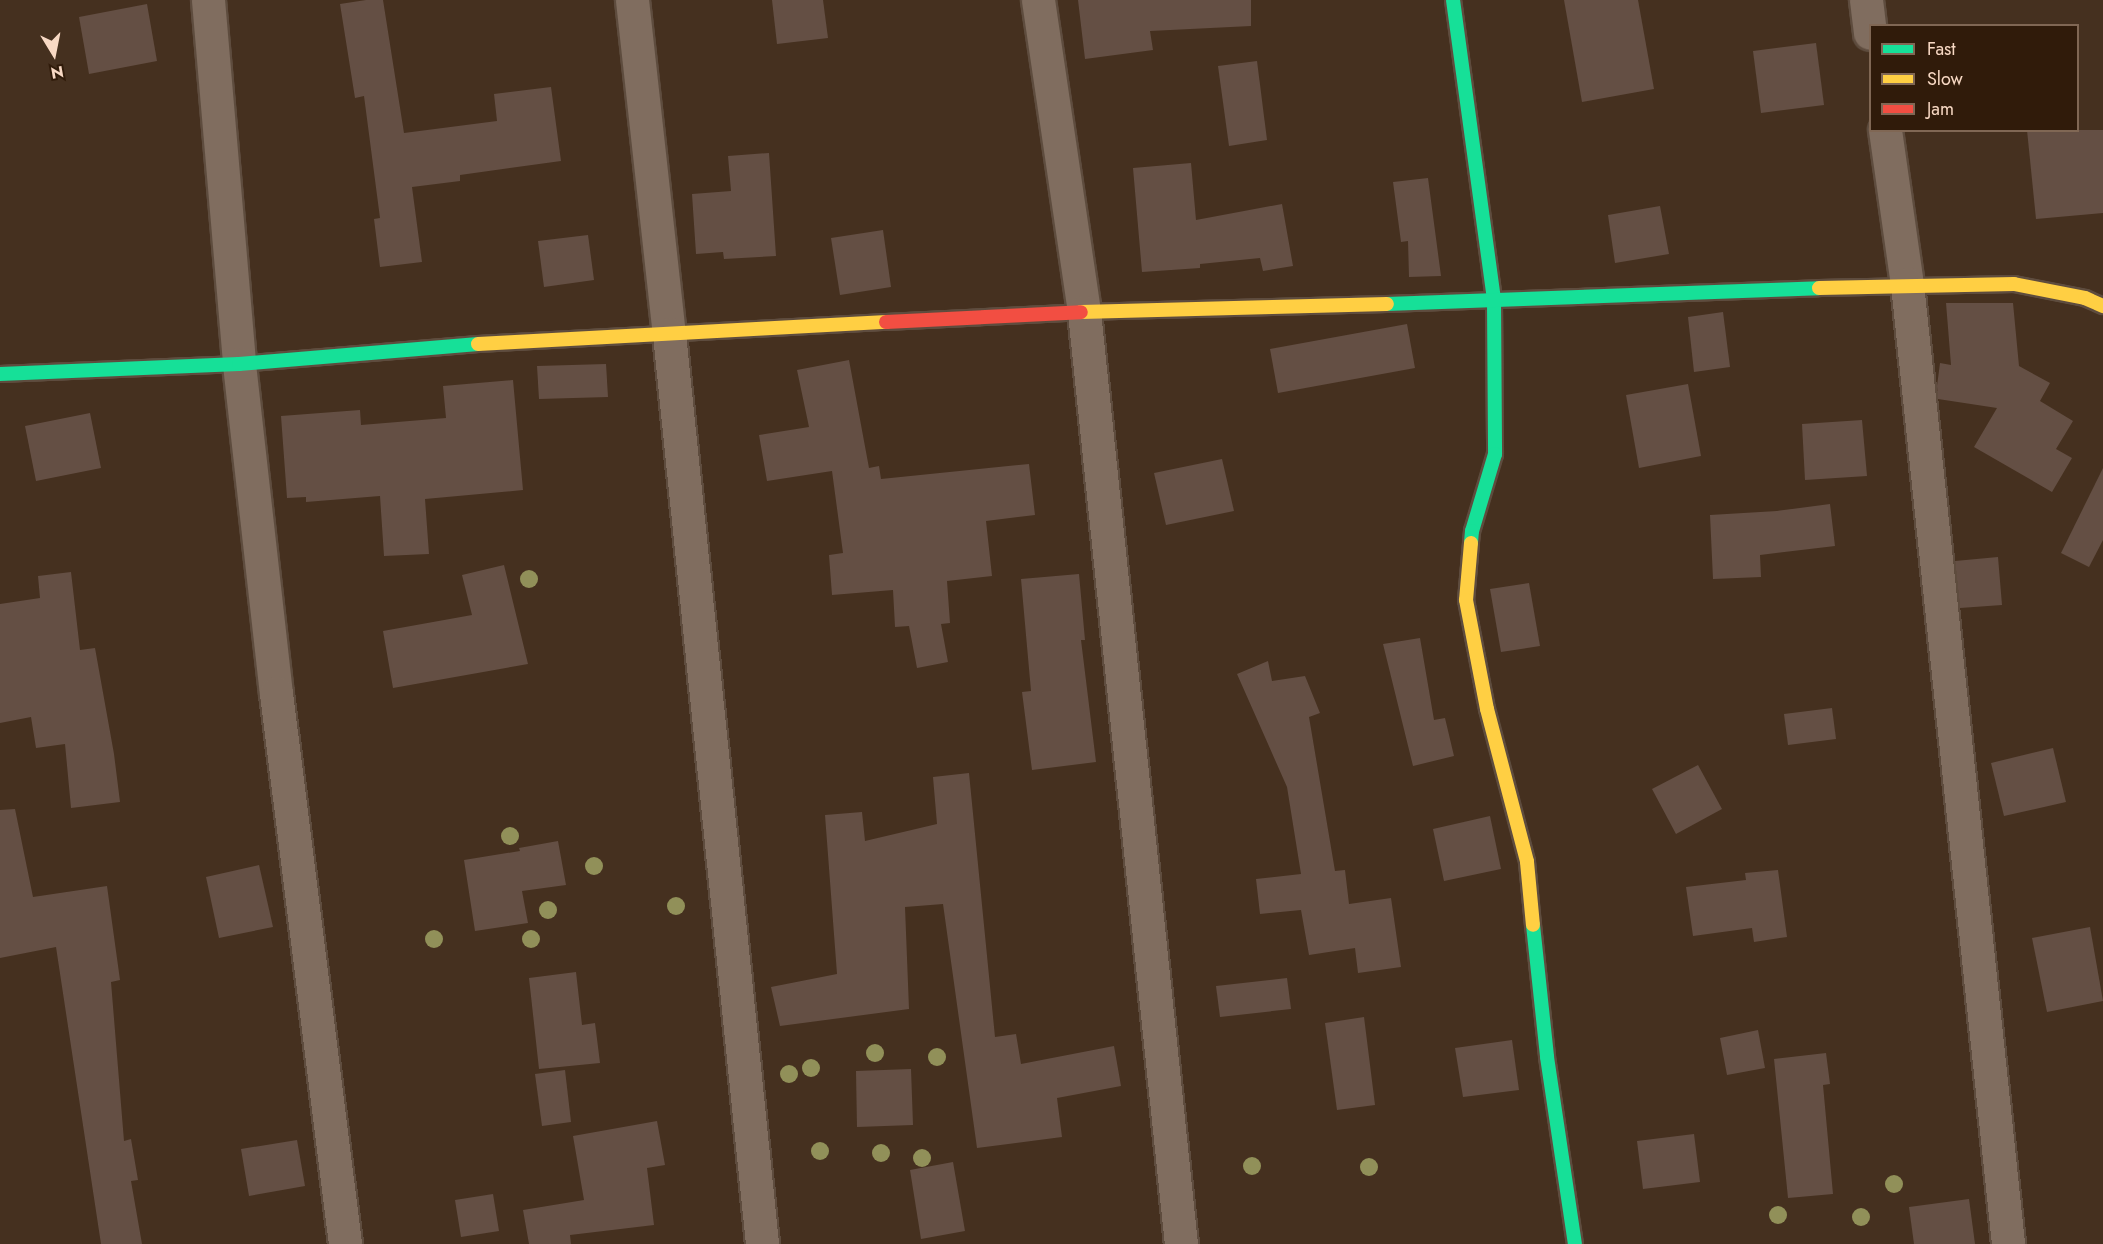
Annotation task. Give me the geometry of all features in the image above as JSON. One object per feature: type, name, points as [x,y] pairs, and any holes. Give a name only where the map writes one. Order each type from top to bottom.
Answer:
[{"type":"street","points":[[208,0],[239,364],[276,693],[345,1244]]},
{"type":"street","points":[[632,0],[669,334],[762,1244]]},
{"type":"street","points":[[1038,0],[1084,312],[1181,1244]]},
{"type":"street","points":[[1453,0],[1494,300],[1495,454],[1472,531],[1466,600],[1487,709],[1527,862],[1547,1057],[1575,1244]]},
{"type":"street","points":[[1866,0],[1869,25]]},
{"type":"street","points":[[1885,132],[1907,284],[2008,1244]]},
{"type":"street","points":[[0,374],[239,364],[473,344],[1084,312],[1494,300],[1907,284],[2014,284],[2085,298],[2103,306]]},
{"type":"building","points":[[383,0],[404,133],[497,121],[494,94],[551,87],[561,161],[460,175],[460,181],[412,187],[422,262],[380,267],[374,219],[380,218],[364,96],[355,98],[340,4]]},
{"type":"building","points":[[772,0],[823,0],[828,38],[777,44]]},
{"type":"building","points":[[1078,0],[1251,0],[1251,26],[1150,31],[1153,50],[1085,59]]},
{"type":"building","points":[[1564,0],[1638,0],[1654,89],[1582,102]]},
{"type":"building","points":[[147,4],[157,61],[89,74],[79,17]]},
{"type":"building","points":[[1816,43],[1824,105],[1761,113],[1753,51]]},
{"type":"building","points":[[1257,61],[1267,140],[1229,146],[1218,66]]},
{"type":"building","points":[[2103,130],[2103,213],[2036,219],[2027,132]]},
{"type":"building","points":[[769,153],[776,256],[724,259],[723,252],[696,254],[692,194],[731,191],[728,156]]},
{"type":"building","points":[[1191,163],[1196,220],[1282,204],[1293,266],[1263,271],[1260,258],[1200,264],[1200,268],[1142,272],[1133,168]]},
{"type":"building","points":[[1428,178],[1441,276],[1409,277],[1408,241],[1401,242],[1393,182]]},
{"type":"building","points":[[1660,206],[1669,254],[1615,263],[1608,215]]},
{"type":"building","points":[[883,230],[891,287],[840,295],[831,238]]},
{"type":"building","points":[[588,235],[594,280],[544,287],[538,241]]},
{"type":"building","points":[[1946,303],[2013,303],[2019,366],[2050,383],[2040,401],[2073,421],[2056,449],[2072,458],[2052,492],[1974,447],[1997,408],[1938,399],[1940,363],[1951,365]]},
{"type":"building","points":[[1723,312],[1730,367],[1694,372],[1688,317]]},
{"type":"building","points":[[1407,324],[1415,368],[1278,393],[1270,349]]},
{"type":"building","points":[[849,360],[869,468],[879,466],[881,479],[1029,464],[1035,515],[986,521],[992,576],[947,581],[950,623],[941,624],[948,662],[917,668],[909,626],[895,627],[893,590],[832,595],[829,555],[843,553],[832,471],[767,481],[759,435],[809,427],[797,370]]},
{"type":"building","points":[[606,364],[608,397],[539,399],[537,366]]},
{"type":"building","points":[[513,380],[523,490],[425,499],[429,554],[384,556],[380,496],[306,502],[306,497],[287,498],[281,416],[360,410],[361,425],[446,418],[443,386]]},
{"type":"building","points":[[1688,384],[1701,456],[1639,468],[1626,395]]},
{"type":"building","points":[[90,413],[101,468],[36,481],[25,426]]},
{"type":"building","points":[[1862,420],[1867,476],[1805,480],[1802,424]]},
{"type":"building","points":[[1222,459],[1234,511],[1166,525],[1154,473]]},
{"type":"building","points":[[2103,468],[2103,540],[2089,567],[2061,553]]},
{"type":"building","points":[[1830,504],[1835,546],[1760,555],[1761,577],[1713,579],[1710,515],[1777,511]]},
{"type":"building","points":[[1998,557],[2002,605],[1960,608],[1955,561]]},
{"type":"building","points":[[504,565],[528,664],[393,688],[383,631],[472,615],[462,575]]},
{"type":"building","points":[[71,572],[80,650],[95,648],[120,802],[71,808],[65,744],[36,748],[31,717],[0,723],[0,604],[40,598],[38,576]]},
{"type":"building","points":[[1079,574],[1085,640],[1081,640],[1096,762],[1032,770],[1022,692],[1031,691],[1021,579]]},
{"type":"building","points":[[1529,583],[1540,646],[1501,652],[1490,589]]},
{"type":"building","points":[[1420,638],[1434,720],[1445,718],[1454,756],[1413,766],[1383,644]]},
{"type":"building","points":[[1268,661],[1272,681],[1305,676],[1320,713],[1309,717],[1335,871],[1345,870],[1349,904],[1391,898],[1401,967],[1358,973],[1355,948],[1309,955],[1301,910],[1260,914],[1256,879],[1301,874],[1287,787],[1237,674]]},
{"type":"building","points":[[1832,708],[1836,739],[1788,745],[1784,714]]},
{"type":"building","points":[[2053,748],[2066,802],[2004,816],[1991,763]]},
{"type":"building","points":[[1698,765],[1722,809],[1676,834],[1652,789]]},
{"type":"building","points":[[969,773],[995,1037],[1016,1034],[1021,1064],[1114,1046],[1121,1086],[1057,1098],[1062,1137],[977,1148],[943,904],[905,907],[909,1009],[780,1026],[771,987],[837,974],[825,815],[862,812],[865,841],[937,824],[933,777]]},
{"type":"building","points":[[15,809],[33,897],[107,886],[120,980],[111,982],[124,1141],[131,1139],[138,1180],[131,1181],[142,1244],[101,1244],[56,947],[0,958],[0,810]]},
{"type":"building","points":[[1490,816],[1501,869],[1444,881],[1433,829]]},
{"type":"building","points":[[558,841],[566,885],[522,891],[528,923],[475,931],[464,860],[520,851],[519,848]]},
{"type":"building","points":[[259,865],[273,927],[219,938],[206,877]]},
{"type":"building","points":[[1778,870],[1787,937],[1754,942],[1752,928],[1693,936],[1686,887],[1746,880],[1745,873]]},
{"type":"building","points":[[2090,927],[2103,1001],[2047,1012],[2032,938]]},
{"type":"building","points":[[576,972],[582,1025],[595,1023],[600,1063],[539,1069],[529,978]]},
{"type":"building","points":[[1287,978],[1291,1009],[1220,1017],[1216,986]]},
{"type":"building","points":[[1364,1017],[1375,1105],[1337,1110],[1325,1023]]},
{"type":"building","points":[[1758,1030],[1765,1068],[1727,1075],[1720,1038]]},
{"type":"building","points":[[1512,1040],[1519,1090],[1463,1097],[1455,1048]]},
{"type":"building","points":[[1826,1053],[1830,1084],[1823,1085],[1833,1194],[1788,1198],[1774,1059]]},
{"type":"building","points":[[911,1069],[913,1125],[857,1127],[856,1071]]},
{"type":"building","points":[[565,1070],[571,1122],[542,1126],[535,1074]]},
{"type":"building","points":[[657,1121],[665,1165],[647,1168],[654,1225],[570,1235],[571,1244],[529,1244],[523,1210],[584,1200],[573,1136]]},
{"type":"building","points":[[1694,1134],[1700,1182],[1643,1189],[1637,1141]]},
{"type":"building","points":[[297,1140],[305,1186],[249,1196],[241,1149]]},
{"type":"building","points":[[953,1162],[965,1231],[921,1239],[910,1170]]},
{"type":"building","points":[[493,1194],[499,1231],[461,1237],[455,1200]]},
{"type":"building","points":[[1969,1199],[1975,1244],[1914,1244],[1909,1207]]},
{"type":"traffic: fast","points":[[1453,0],[1494,301],[1495,454],[1472,531],[1471,543]]},
{"type":"traffic: fast","points":[[1387,304],[1819,288]]},
{"type":"traffic: fast","points":[[0,374],[239,364],[478,344]]},
{"type":"traffic: fast","points":[[1533,925],[1547,1057],[1575,1244]]},
{"type":"traffic: slow","points":[[1819,288],[2014,284],[2085,298],[2103,306]]},
{"type":"traffic: slow","points":[[1081,312],[1387,304]]},
{"type":"traffic: slow","points":[[478,344],[886,322]]},
{"type":"traffic: slow","points":[[1471,543],[1466,600],[1487,709],[1527,862],[1533,925]]},
{"type":"traffic: jam","points":[[886,322],[1081,312]]}]
